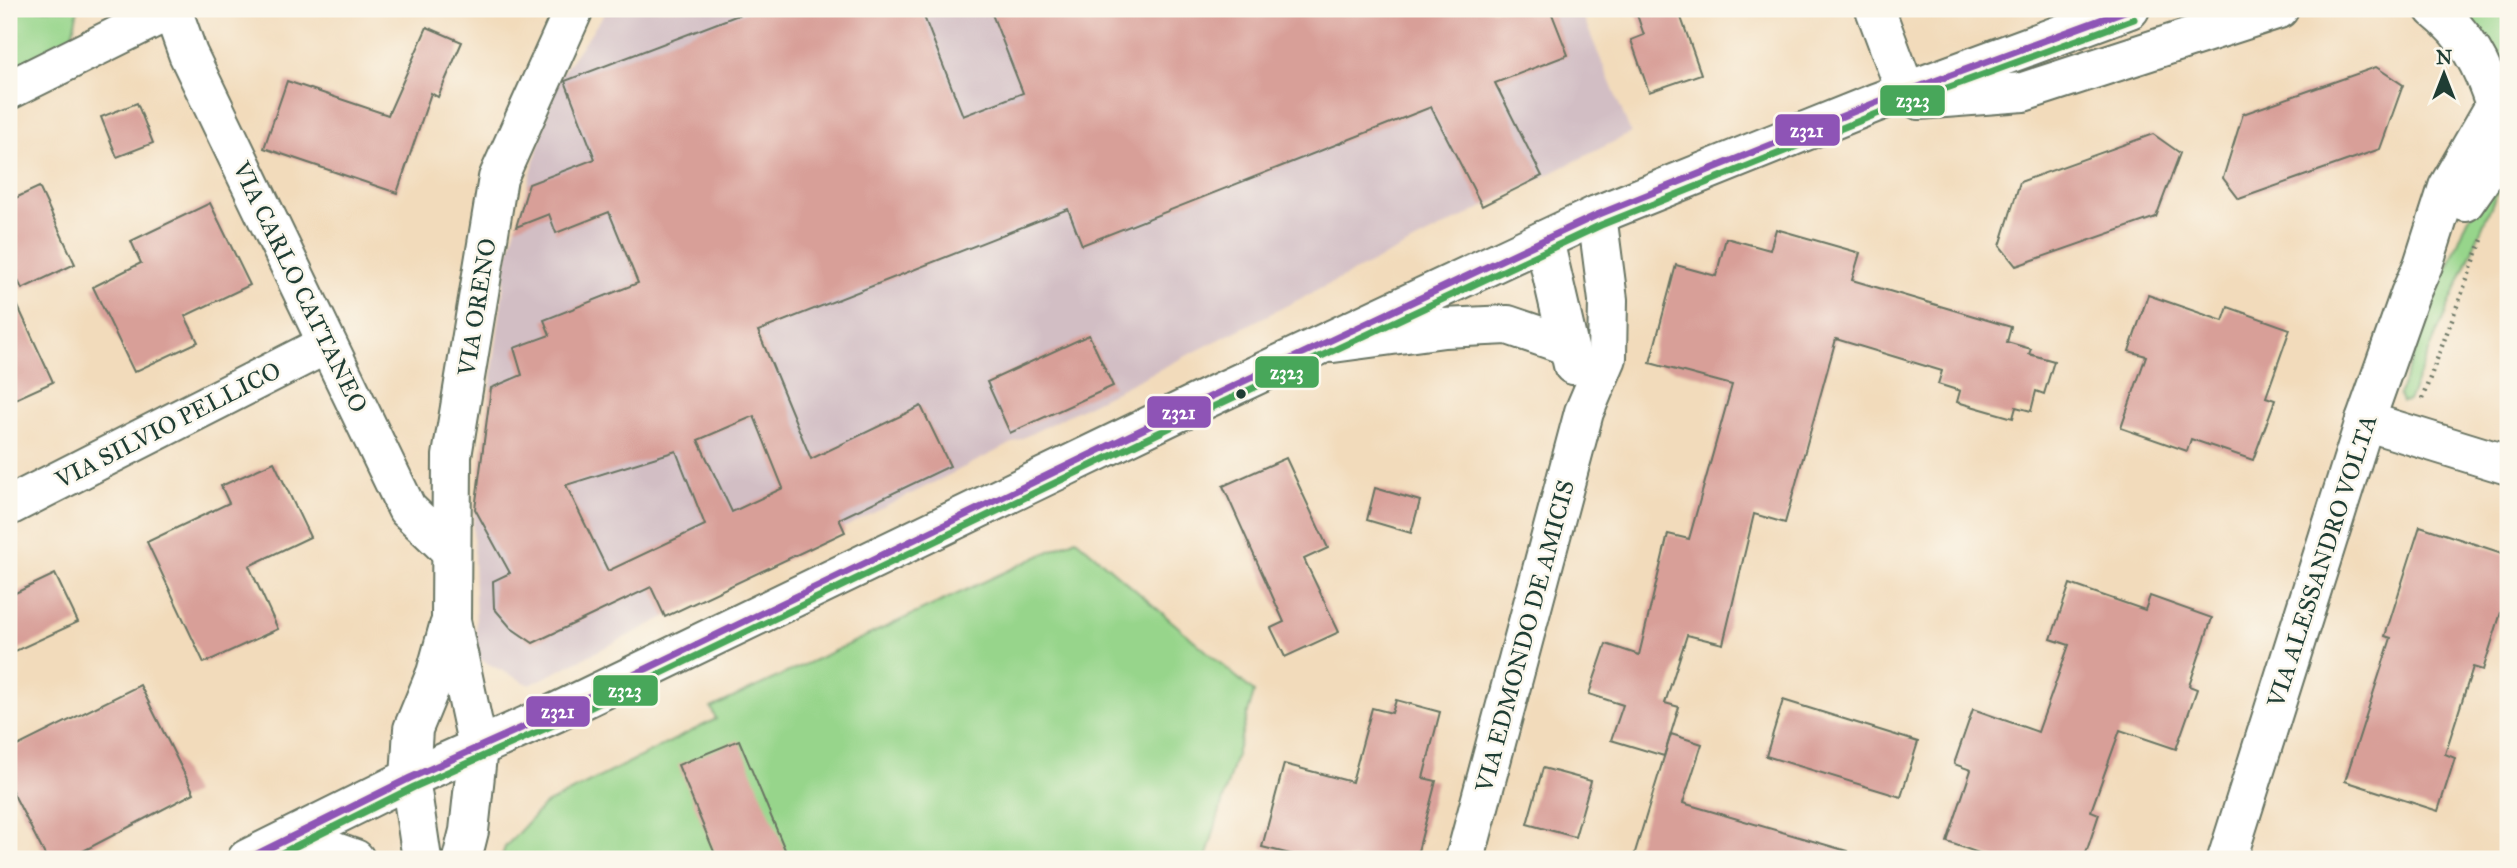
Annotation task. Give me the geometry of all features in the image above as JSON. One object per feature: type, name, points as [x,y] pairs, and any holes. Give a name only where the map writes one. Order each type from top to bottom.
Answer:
[{"type":"street","points":[[9,90],[172,9]]},
{"type":"street","name":"VIA CARLO CATTANEO","points":[[172,9],[188,54],[407,509],[451,551]]},
{"type":"street","name":"VIA ORENO","points":[[462,859],[469,831],[478,747],[451,621],[452,456],[498,178],[574,9]]},
{"type":"street","points":[[1875,9],[1891,97]]},
{"type":"street","points":[[251,857],[410,778],[567,707],[1321,344],[1597,215],[1891,97],[2130,9]]},
{"type":"street","points":[[1891,97],[2023,92],[2279,9]]},
{"type":"street","points":[[2423,265],[2448,187],[2502,94],[2459,31],[2434,9]]},
{"type":"street","points":[[2423,265],[2508,140]]},
{"type":"street","name":"VIA EDMONDO DE AMICIS","points":[[1465,859],[1584,412],[1607,358],[1608,300],[1597,215]]},
{"type":"street","name":"VIA EDMONDO DE AMICIS","points":[[1544,240],[1566,345],[1578,378],[1584,412]]},
{"type":"street","name":"VIA ALESSANDRO VOLTA","points":[[2227,859],[2365,421],[2423,265]]},
{"type":"street","points":[[1321,344],[1444,328],[1508,325],[1566,345]]},
{"type":"street","name":"VIA SILVIO PELLICO","points":[[9,506],[327,344]]},
{"type":"street","points":[[2365,421],[2508,465]]},
{"type":"street","name":"VIA ORENO","points":[[422,859],[410,778],[413,729],[436,673],[451,621]]},
{"type":"street","points":[[251,857],[321,847],[355,859]]},
{"type":"path","points":[[2405,435],[2421,401],[2485,233]]},
{"type":"shaded area","points":[[608,9],[1580,9],[1631,133],[530,685],[477,658],[473,526],[507,259],[557,80]]},
{"type":"green space","points":[[9,9],[78,9],[71,41],[9,71]]},
{"type":"green space","points":[[2459,9],[2508,9],[2508,58],[2500,65]]},
{"type":"green space","points":[[2508,165],[2508,179],[2495,197],[2408,401],[2402,402],[2399,395],[2425,322],[2468,219]]},
{"type":"green space","points":[[1076,539],[1254,692],[1206,859],[501,859],[505,847],[544,805],[716,719],[711,708]]},
{"type":"building","points":[[754,9],[921,9],[963,116],[1023,93],[990,9],[1550,9],[1568,55],[1495,83],[1542,176],[1482,206],[1431,107],[1082,245],[1068,209],[758,331],[811,459],[921,406],[950,466],[839,519],[845,532],[665,617],[651,587],[533,643],[511,628],[494,608],[493,581],[510,573],[475,509],[491,388],[522,375],[514,348],[550,335],[544,320],[638,283],[609,212],[556,233],[549,214],[516,227],[529,184],[595,159],[565,81]],"holes":[[[754,416],[783,488],[732,512],[698,440]],[[676,451],[705,525],[608,571],[566,485]]]},
{"type":"building","points":[[1635,9],[1678,9],[1701,74],[1649,92],[1631,40],[1644,35]]},
{"type":"building","points":[[427,27],[462,42],[438,97],[431,93],[397,193],[264,148],[287,81],[388,115]]},
{"type":"building","points":[[2376,67],[2403,85],[2380,149],[2239,199],[2223,178],[2243,114]]},
{"type":"building","points":[[137,103],[153,143],[117,157],[101,117]]},
{"type":"building","points":[[2153,134],[2180,153],[2156,217],[2016,266],[2000,246],[2020,182]]},
{"type":"building","points":[[39,187],[75,264],[22,289],[9,262],[9,201]]},
{"type":"building","points":[[210,203],[250,285],[185,316],[198,342],[134,372],[93,287],[141,263],[131,241]]},
{"type":"building","points":[[1776,229],[1860,253],[1852,280],[2011,327],[2007,342],[2031,349],[2029,354],[2054,361],[2044,394],[2036,391],[2031,411],[2016,407],[2013,418],[1957,402],[1960,391],[1938,384],[1942,371],[1836,339],[1785,523],[1754,514],[1723,644],[1687,635],[1665,703],[1679,707],[1664,756],[1611,740],[1623,705],[1589,694],[1606,644],[1639,655],[1668,534],[1689,539],[1732,385],[1650,363],[1676,265],[1716,276],[1726,238],[1770,250]]},
{"type":"building","points":[[9,287],[53,382],[9,402]]},
{"type":"building","points":[[2148,295],[2223,321],[2228,307],[2290,329],[2266,397],[2275,400],[2253,460],[2191,439],[2187,451],[2121,428],[2146,356],[2129,351]]},
{"type":"building","points":[[1089,335],[1113,386],[1010,433],[987,382]]},
{"type":"building","points":[[1286,458],[1328,548],[1304,559],[1339,632],[1285,657],[1271,628],[1284,622],[1223,486]]},
{"type":"building","points":[[274,462],[310,537],[249,566],[278,629],[204,663],[147,542],[229,503],[221,486]]},
{"type":"building","points":[[1375,488],[1420,501],[1411,533],[1367,520]]},
{"type":"building","points":[[2420,526],[2508,555],[2508,590],[2483,670],[2473,667],[2445,754],[2455,758],[2438,811],[2345,781],[2391,638],[2385,636]]},
{"type":"building","points":[[55,574],[78,622],[9,654],[9,596]]},
{"type":"building","points":[[2070,584],[2145,610],[2150,596],[2212,618],[2189,686],[2197,689],[2176,749],[2120,730],[2091,811],[2099,814],[2084,859],[1996,859],[1947,842],[1971,770],[1954,764],[1973,709],[2038,732],[2069,645],[2051,639]]},
{"type":"building","points":[[140,685],[194,793],[68,859],[47,859],[9,785],[9,750]]},
{"type":"building","points":[[1396,700],[1440,712],[1423,778],[1436,781],[1416,859],[1310,859],[1262,847],[1284,764],[1352,782],[1372,708],[1392,713]]},
{"type":"building","points":[[1783,700],[1918,742],[1901,797],[1766,756]]},
{"type":"building","points":[[1671,734],[1702,744],[1683,803],[1847,851],[1845,859],[1633,859]]},
{"type":"building","points":[[739,740],[789,859],[717,859],[678,765]]},
{"type":"building","points":[[1543,768],[1591,781],[1575,837],[1527,824]]},
{"type":"transit line","name":"z321","points":[[247,859],[410,778],[555,713],[1195,404],[1597,215],[1875,103],[2130,9]]},
{"type":"transit line","name":"z323","points":[[270,859],[414,787],[560,722],[1200,413],[1601,225],[1879,113],[2134,19]]}]
